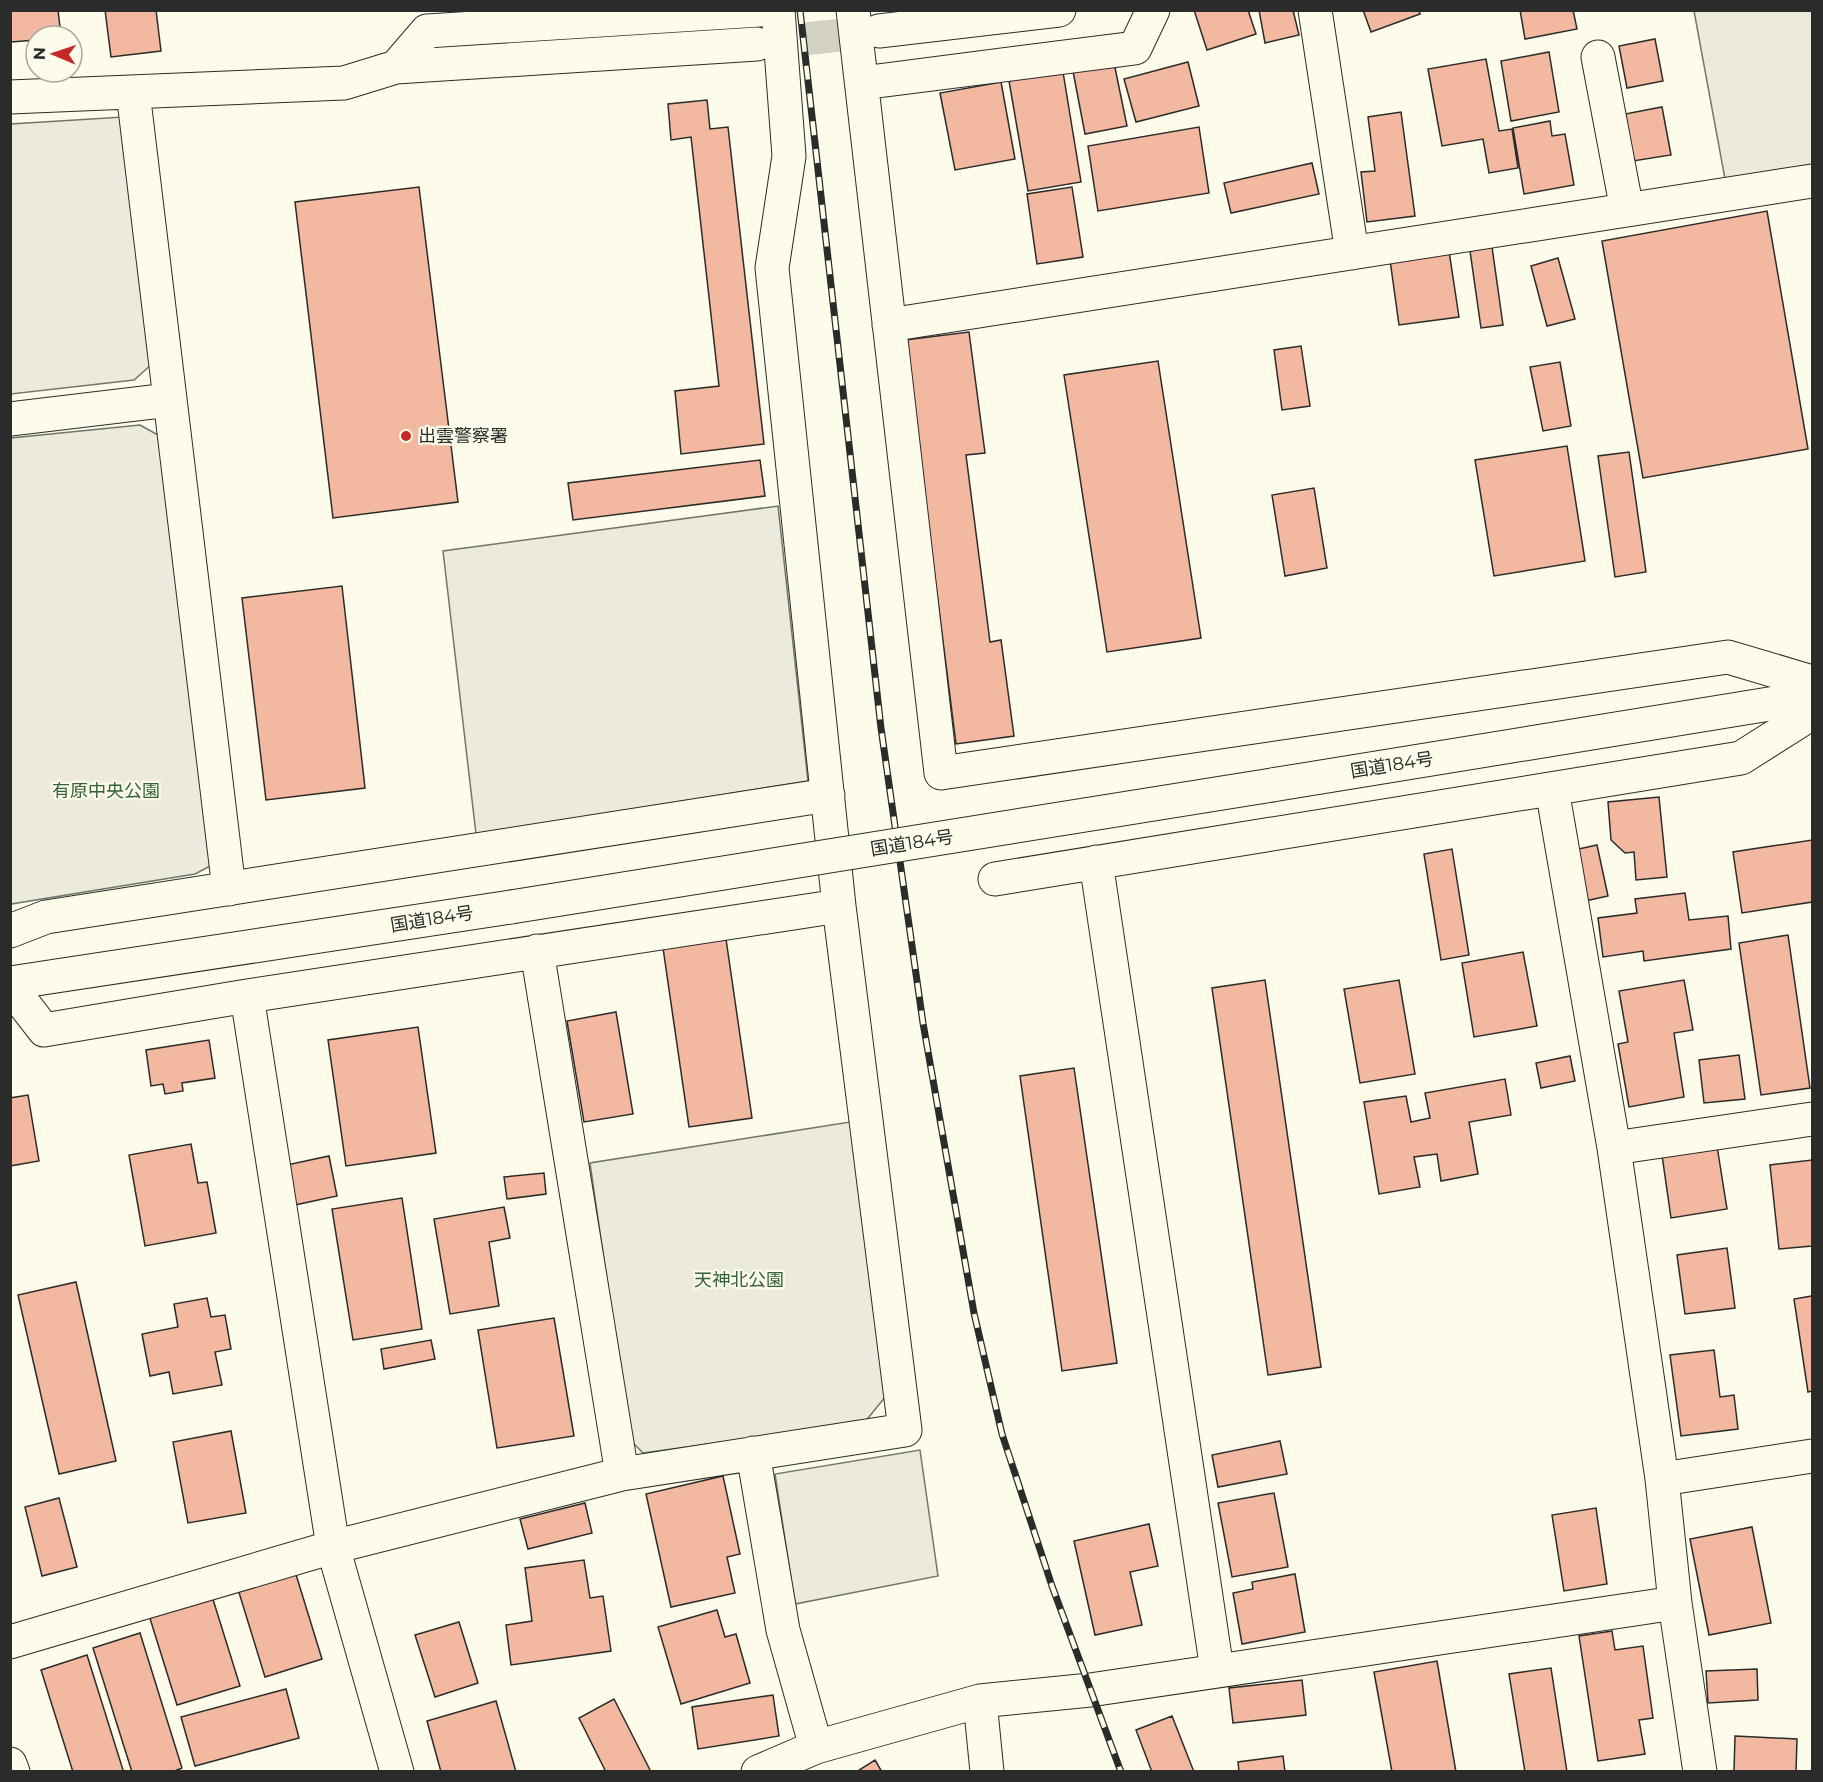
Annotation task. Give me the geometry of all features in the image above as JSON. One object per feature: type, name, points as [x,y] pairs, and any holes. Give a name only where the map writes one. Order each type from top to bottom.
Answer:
[{"type":"main road","points":[[396,67],[427,31],[640,14],[760,10]]},
{"type":"main road","points":[[10,1642],[333,1547],[622,1474],[905,1430],[839,906],[772,268],[789,156],[778,10]]},
{"type":"main road","points":[[853,10],[941,772],[1728,657],[1812,682]]},
{"type":"main road","points":[[879,31],[1059,10]]},
{"type":"main road","points":[[862,83],[1135,48],[1153,10]]},
{"type":"main road","points":[[1315,10],[1352,253]]},
{"type":"main road","points":[[10,98],[344,83],[396,67],[757,44]]},
{"type":"main road","points":[[1598,57],[1627,210]]},
{"type":"main road","points":[[133,92],[229,889]]},
{"type":"main road","points":[[889,325],[1812,181]]},
{"type":"main road","points":[[10,418],[169,400]]},
{"type":"main road","name":"国道184号","points":[[10,984],[511,907],[1812,697]]},
{"type":"main road","points":[[995,879],[1741,758],[1812,713]]},
{"type":"main road","points":[[1552,789],[1614,1148],[1662,1479],[1675,1603],[1700,1772]]},
{"type":"main road","points":[[10,931],[46,917],[828,795]]},
{"type":"main road","points":[[1096,862],[1217,1670]]},
{"type":"main road","points":[[10,984],[44,1030],[248,996],[839,906]]},
{"type":"main road","points":[[537,951],[622,1474]]},
{"type":"main road","points":[[248,996],[333,1547],[397,1772]]},
{"type":"main road","points":[[1614,1148],[1812,1119]]},
{"type":"main road","points":[[753,1454],[783,1630],[816,1747]]},
{"type":"main road","points":[[1662,1479],[1812,1456]]},
{"type":"main road","points":[[758,1772],[816,1747],[980,1701],[1090,1690],[1675,1603]]},
{"type":"main road","points":[[980,1701],[987,1772]]},
{"type":"main road","points":[[10,1764],[13,1772]]},
{"type":"green space","points":[[1694,11],[1812,11],[1812,165],[1725,179]]},
{"type":"green space","name":"有原中央公園","points":[[140,425],[158,435],[212,865],[195,874],[11,904],[11,438]]},
{"type":"green space","name":"天神北公園","points":[[850,1122],[886,1396],[864,1423],[643,1453],[630,1440],[590,1163]]},
{"type":"green space","points":[[920,1450],[938,1576],[795,1604],[775,1474]]},
{"type":"shaded area","points":[[123,117],[152,364],[134,380],[11,394],[11,124]]},
{"type":"shaded area","points":[[778,506],[808,781],[476,834],[443,551]]},
{"type":"building","points":[[10,10],[58,10],[60,24],[24,24],[24,41],[11,42]]},
{"type":"building","points":[[105,10],[156,10],[161,51],[111,57]]},
{"type":"building","points":[[1194,10],[1248,10],[1256,34],[1207,50]]},
{"type":"building","points":[[1259,10],[1293,10],[1299,35],[1265,43]]},
{"type":"building","points":[[1363,10],[1419,10],[1420,14],[1371,32]]},
{"type":"building","points":[[1520,10],[1573,10],[1577,29],[1525,39]]},
{"type":"building","points":[[1655,39],[1663,81],[1627,88],[1619,46]]},
{"type":"building","points":[[1549,52],[1559,112],[1511,121],[1501,61]]},
{"type":"building","points":[[1113,58],[1127,126],[1085,134],[1072,66]]},
{"type":"building","points":[[1486,59],[1499,131],[1512,129],[1518,168],[1489,173],[1483,139],[1442,146],[1428,69]]},
{"type":"building","points":[[1188,62],[1199,106],[1136,122],[1124,79]]},
{"type":"building","points":[[1063,72],[1081,182],[1028,191],[1009,81]]},
{"type":"building","points":[[1001,82],[1015,159],[955,170],[940,93]]},
{"type":"building","points":[[707,100],[710,129],[728,127],[764,444],[681,454],[675,391],[719,386],[691,137],[671,140],[668,104]]},
{"type":"building","points":[[1662,107],[1671,155],[1633,161],[1625,114]]},
{"type":"building","points":[[1401,112],[1415,216],[1367,222],[1361,172],[1375,171],[1368,117]]},
{"type":"building","points":[[1550,121],[1552,136],[1565,134],[1574,185],[1524,194],[1513,128]]},
{"type":"building","points":[[1199,127],[1209,193],[1098,211],[1088,146]]},
{"type":"building","points":[[1312,163],[1319,194],[1231,213],[1224,183]]},
{"type":"building","points":[[419,187],[458,502],[333,518],[295,202]]},
{"type":"building","points":[[1072,187],[1083,257],[1037,264],[1027,194]]},
{"type":"building","points":[[1767,211],[1808,449],[1643,478],[1602,241]]},
{"type":"building","points":[[1492,247],[1503,325],[1481,328],[1470,251]]},
{"type":"building","points":[[1449,251],[1459,317],[1399,325],[1390,260]]},
{"type":"building","points":[[1558,258],[1575,319],[1547,326],[1531,266]]},
{"type":"building","points":[[969,332],[985,453],[966,455],[990,642],[1001,640],[1014,736],[956,744],[905,340]]},
{"type":"building","points":[[1301,346],[1310,406],[1282,410],[1274,350]]},
{"type":"building","points":[[1158,361],[1201,638],[1107,652],[1064,375]]},
{"type":"building","points":[[1560,362],[1571,426],[1543,431],[1530,367]]},
{"type":"building","points":[[1567,446],[1585,561],[1494,576],[1475,460]]},
{"type":"building","points":[[1629,452],[1646,572],[1615,577],[1598,456]]},
{"type":"building","points":[[760,460],[765,496],[573,520],[568,483]]},
{"type":"building","points":[[1314,488],[1327,568],[1285,576],[1272,495]]},
{"type":"building","points":[[342,586],[365,788],[266,800],[242,598]]},
{"type":"building","points":[[1659,797],[1667,877],[1636,880],[1634,852],[1625,853],[1611,840],[1608,802]]},
{"type":"building","points":[[1812,840],[1812,902],[1742,913],[1733,852]]},
{"type":"building","points":[[1597,845],[1608,896],[1585,901],[1574,850]]},
{"type":"building","points":[[1452,849],[1469,955],[1441,960],[1424,854]]},
{"type":"building","points":[[1685,893],[1689,920],[1728,916],[1731,949],[1644,961],[1643,951],[1603,957],[1598,918],[1637,913],[1635,899]]},
{"type":"building","points":[[1788,935],[1810,1088],[1761,1095],[1739,943]]},
{"type":"building","points":[[726,939],[752,1118],[689,1127],[663,948]]},
{"type":"building","points":[[1523,952],[1537,1026],[1474,1037],[1462,963]]},
{"type":"building","points":[[1265,980],[1321,1367],[1268,1375],[1212,988]]},
{"type":"building","points":[[1399,980],[1415,1074],[1360,1083],[1344,989]]},
{"type":"building","points":[[1684,980],[1693,1030],[1674,1033],[1684,1097],[1629,1107],[1618,1044],[1628,1042],[1619,991]]},
{"type":"building","points":[[616,1012],[633,1114],[584,1122],[567,1021]]},
{"type":"building","points":[[418,1027],[436,1153],[346,1166],[328,1040]]},
{"type":"building","points":[[209,1040],[215,1078],[182,1083],[183,1091],[165,1094],[163,1084],[151,1086],[146,1050]]},
{"type":"building","points":[[1739,1055],[1745,1099],[1704,1103],[1699,1060]]},
{"type":"building","points":[[1570,1056],[1575,1081],[1541,1088],[1536,1063]]},
{"type":"building","points":[[1074,1068],[1117,1363],[1062,1371],[1020,1076]]},
{"type":"building","points":[[1505,1079],[1511,1115],[1469,1122],[1478,1174],[1441,1181],[1437,1154],[1414,1157],[1420,1187],[1379,1194],[1364,1102],[1406,1096],[1411,1122],[1430,1118],[1425,1093]]},
{"type":"building","points":[[28,1095],[39,1161],[10,1166],[10,1098]]},
{"type":"building","points":[[191,1144],[198,1183],[207,1182],[216,1233],[145,1246],[129,1155]]},
{"type":"building","points":[[1717,1146],[1727,1209],[1671,1218],[1662,1155]]},
{"type":"building","points":[[329,1156],[337,1196],[290,1206],[282,1166]]},
{"type":"building","points":[[1812,1160],[1812,1246],[1779,1249],[1770,1165]]},
{"type":"building","points":[[544,1173],[546,1194],[507,1199],[504,1177]]},
{"type":"building","points":[[402,1198],[422,1329],[353,1340],[332,1209]]},
{"type":"building","points":[[504,1207],[510,1238],[489,1242],[499,1306],[450,1314],[434,1219]]},
{"type":"building","points":[[1727,1248],[1735,1308],[1685,1314],[1677,1255]]},
{"type":"building","points":[[76,1282],[116,1461],[59,1474],[18,1295]]},
{"type":"building","points":[[1812,1296],[1812,1391],[1808,1392],[1794,1299]]},
{"type":"building","points":[[207,1298],[211,1317],[225,1315],[231,1349],[215,1352],[222,1385],[173,1394],[169,1372],[150,1376],[142,1334],[178,1327],[174,1304]]},
{"type":"building","points":[[554,1318],[574,1436],[497,1448],[478,1330]]},
{"type":"building","points":[[431,1340],[435,1359],[384,1369],[381,1349]]},
{"type":"building","points":[[1714,1350],[1720,1397],[1734,1395],[1738,1429],[1681,1436],[1670,1355]]},
{"type":"building","points":[[231,1431],[246,1513],[188,1523],[173,1442]]},
{"type":"building","points":[[1280,1441],[1287,1474],[1218,1487],[1212,1455]]},
{"type":"building","points":[[723,1476],[740,1554],[727,1557],[735,1593],[671,1607],[646,1494]]},
{"type":"building","points":[[1274,1493],[1288,1567],[1232,1577],[1218,1503]]},
{"type":"building","points":[[59,1498],[77,1567],[42,1576],[25,1507]]},
{"type":"building","points":[[585,1503],[592,1533],[528,1549],[520,1519]]},
{"type":"building","points":[[1596,1508],[1607,1584],[1564,1591],[1552,1515]]},
{"type":"building","points":[[1149,1524],[1158,1566],[1130,1572],[1142,1625],[1095,1635],[1074,1541]]},
{"type":"building","points":[[1752,1527],[1771,1623],[1709,1635],[1690,1539]]},
{"type":"building","points":[[584,1560],[590,1598],[603,1596],[611,1651],[511,1665],[506,1625],[532,1621],[525,1568]]},
{"type":"building","points":[[294,1568],[322,1659],[265,1677],[237,1586]]},
{"type":"building","points":[[1295,1574],[1305,1632],[1242,1644],[1233,1593],[1253,1589],[1252,1582]]},
{"type":"building","points":[[211,1593],[240,1686],[177,1705],[148,1612]]},
{"type":"building","points":[[717,1610],[725,1637],[736,1634],[750,1683],[681,1704],[658,1627]]},
{"type":"building","points":[[459,1622],[478,1683],[435,1697],[415,1635]]},
{"type":"building","points":[[1612,1631],[1615,1650],[1643,1646],[1653,1718],[1639,1720],[1645,1754],[1598,1761],[1579,1636]]},
{"type":"building","points":[[140,1633],[182,1768],[172,1772],[132,1772],[93,1648]]},
{"type":"building","points":[[87,1655],[123,1770],[118,1772],[73,1772],[41,1670]]},
{"type":"building","points":[[1437,1661],[1456,1772],[1392,1772],[1374,1672]]},
{"type":"building","points":[[1551,1668],[1567,1772],[1525,1772],[1509,1674]]},
{"type":"building","points":[[1757,1669],[1758,1700],[1708,1703],[1706,1671]]},
{"type":"building","points":[[1302,1680],[1306,1715],[1233,1723],[1229,1688]]},
{"type":"building","points":[[286,1689],[299,1738],[195,1766],[181,1717]]},
{"type":"building","points":[[773,1695],[779,1736],[698,1749],[692,1707]]},
{"type":"building","points":[[614,1699],[651,1772],[606,1772],[579,1718]]},
{"type":"building","points":[[496,1701],[516,1772],[441,1772],[427,1721]]},
{"type":"building","points":[[1172,1716],[1194,1772],[1152,1772],[1136,1730]]},
{"type":"building","points":[[1735,1736],[1797,1739],[1796,1772],[1734,1772]]},
{"type":"building","points":[[1283,1756],[1285,1772],[1239,1772],[1238,1762]]},
{"type":"building","points":[[875,1760],[882,1772],[856,1772]]},
{"type":"tunnel","points":[[757,44],[879,31]]},
{"type":"railway","points":[[800,10],[881,728],[923,1023],[974,1313],[1002,1434],[1052,1586],[1121,1772]]},
{"type":"place","name":"出雲警察署","points":[[406,436]]}]
